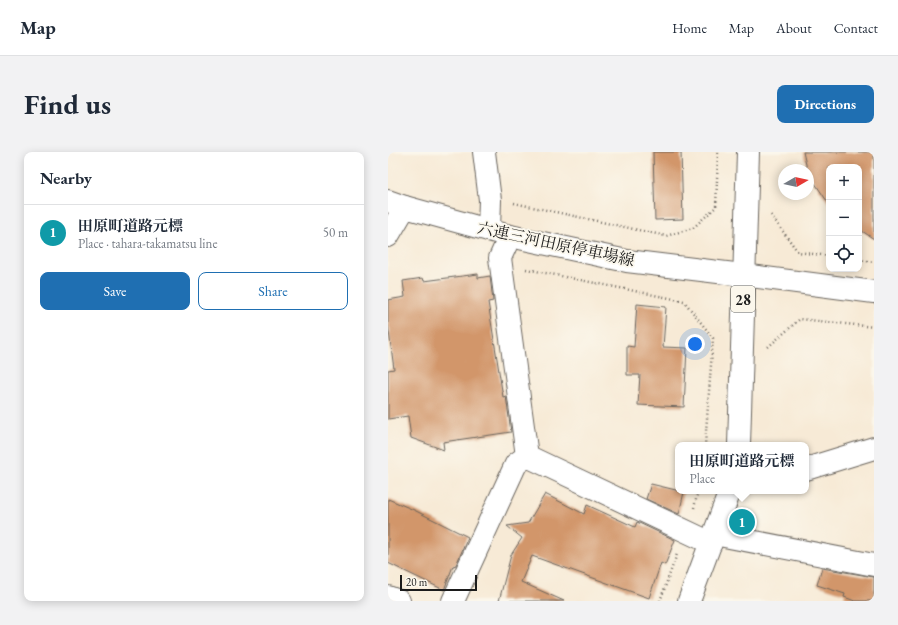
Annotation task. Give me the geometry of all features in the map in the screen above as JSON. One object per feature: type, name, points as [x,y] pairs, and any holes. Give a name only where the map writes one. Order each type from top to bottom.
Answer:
[{"type":"street","points":[[484,152],[490,200],[489,230]]},
{"type":"street","name":"28","points":[[739,442],[748,152]]},
{"type":"street","name":"六連三河田原停車場線","points":[[388,236],[397,204],[510,236],[627,261],[874,292]]},
{"type":"street","points":[[510,236],[500,258],[528,456]]},
{"type":"street","points":[[809,468],[874,448]]},
{"type":"street","points":[[528,456],[713,539],[874,565]]},
{"type":"street","points":[[453,601],[516,464],[528,456]]},
{"type":"street","points":[[689,601],[729,494]]},
{"type":"street","points":[[388,597],[399,601]]},
{"type":"path","points":[[509,202],[666,236],[693,228],[716,207],[718,152]]},
{"type":"path","points":[[767,210],[798,252],[826,256]]},
{"type":"path","points":[[862,260],[874,262]]},
{"type":"path","points":[[526,269],[684,300],[713,338],[705,442]]},
{"type":"path","points":[[767,353],[768,346],[800,319],[874,327]]},
{"type":"building","points":[[653,152],[681,152],[683,219],[655,220]]},
{"type":"building","points":[[803,152],[874,152],[874,239],[862,231],[862,164],[826,164],[826,200],[814,182],[814,164],[806,164]]},
{"type":"building","points":[[478,274],[478,278],[490,276],[493,301],[488,302],[503,397],[506,396],[511,432],[443,442],[444,450],[411,438],[408,416],[388,419],[388,370],[394,369],[388,324],[388,300],[405,297],[403,281],[423,278],[424,281]]},
{"type":"building","points":[[637,304],[666,307],[663,347],[687,348],[684,407],[638,405],[640,375],[627,375],[627,346],[634,347]]},
{"type":"building","points":[[651,484],[675,490],[675,494],[684,494],[679,514],[646,499]]},
{"type":"building","points":[[545,494],[584,514],[587,505],[635,527],[637,522],[675,540],[665,565],[661,563],[649,598],[532,556],[521,582],[564,601],[499,601],[511,555],[522,538],[507,526],[528,523]]},
{"type":"building","points":[[388,499],[414,510],[468,537],[456,565],[453,566],[444,590],[388,563]]},
{"type":"building","points":[[822,568],[874,577],[874,601],[855,601],[844,597],[845,594],[817,585]]},
{"type":"place","name":"田原町道路元標","points":[[742,522]]}]
